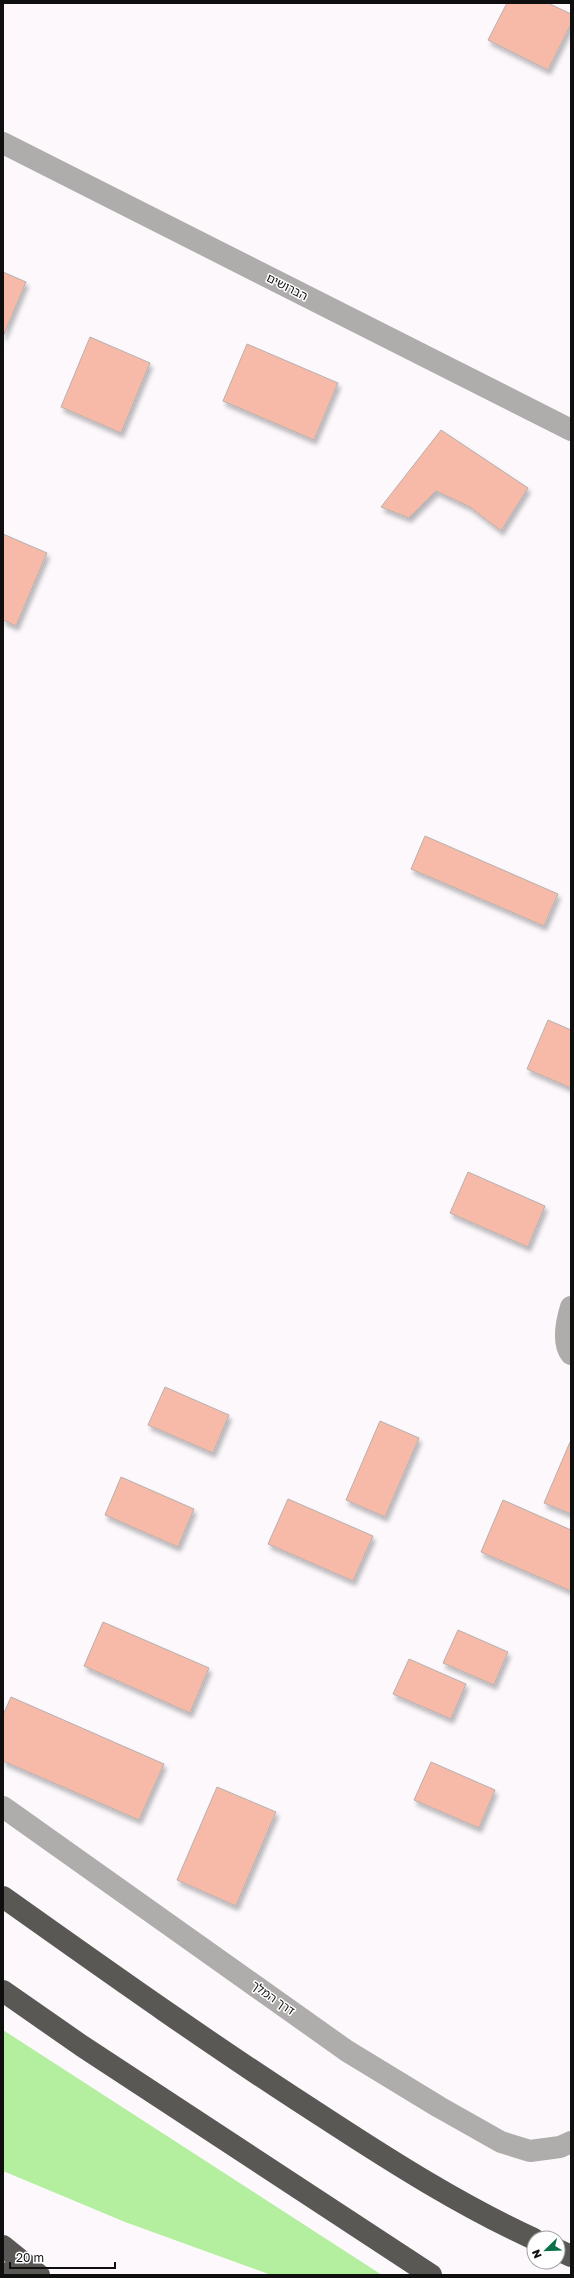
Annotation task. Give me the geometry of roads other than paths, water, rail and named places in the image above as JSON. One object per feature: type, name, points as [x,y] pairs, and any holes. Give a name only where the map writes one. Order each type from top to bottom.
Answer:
[{"type":"highway","points":[[3,1897],[172,2017],[304,2105],[403,2168],[526,2235]]},
{"type":"highway","points":[[3,1991],[82,2046],[431,2275]]},
{"type":"highway","points":[[3,2246],[39,2275]]},
{"type":"highway","points":[[3,2273],[10,2275]]},
{"type":"street","name":"הברושים","points":[[3,143],[571,430]]},
{"type":"street","points":[[571,1307],[566,1329],[569,1351],[571,1354]]},
{"type":"street","name":"דרך המלך","points":[[3,1807],[353,2055],[501,2142],[530,2151],[565,2144]]}]
